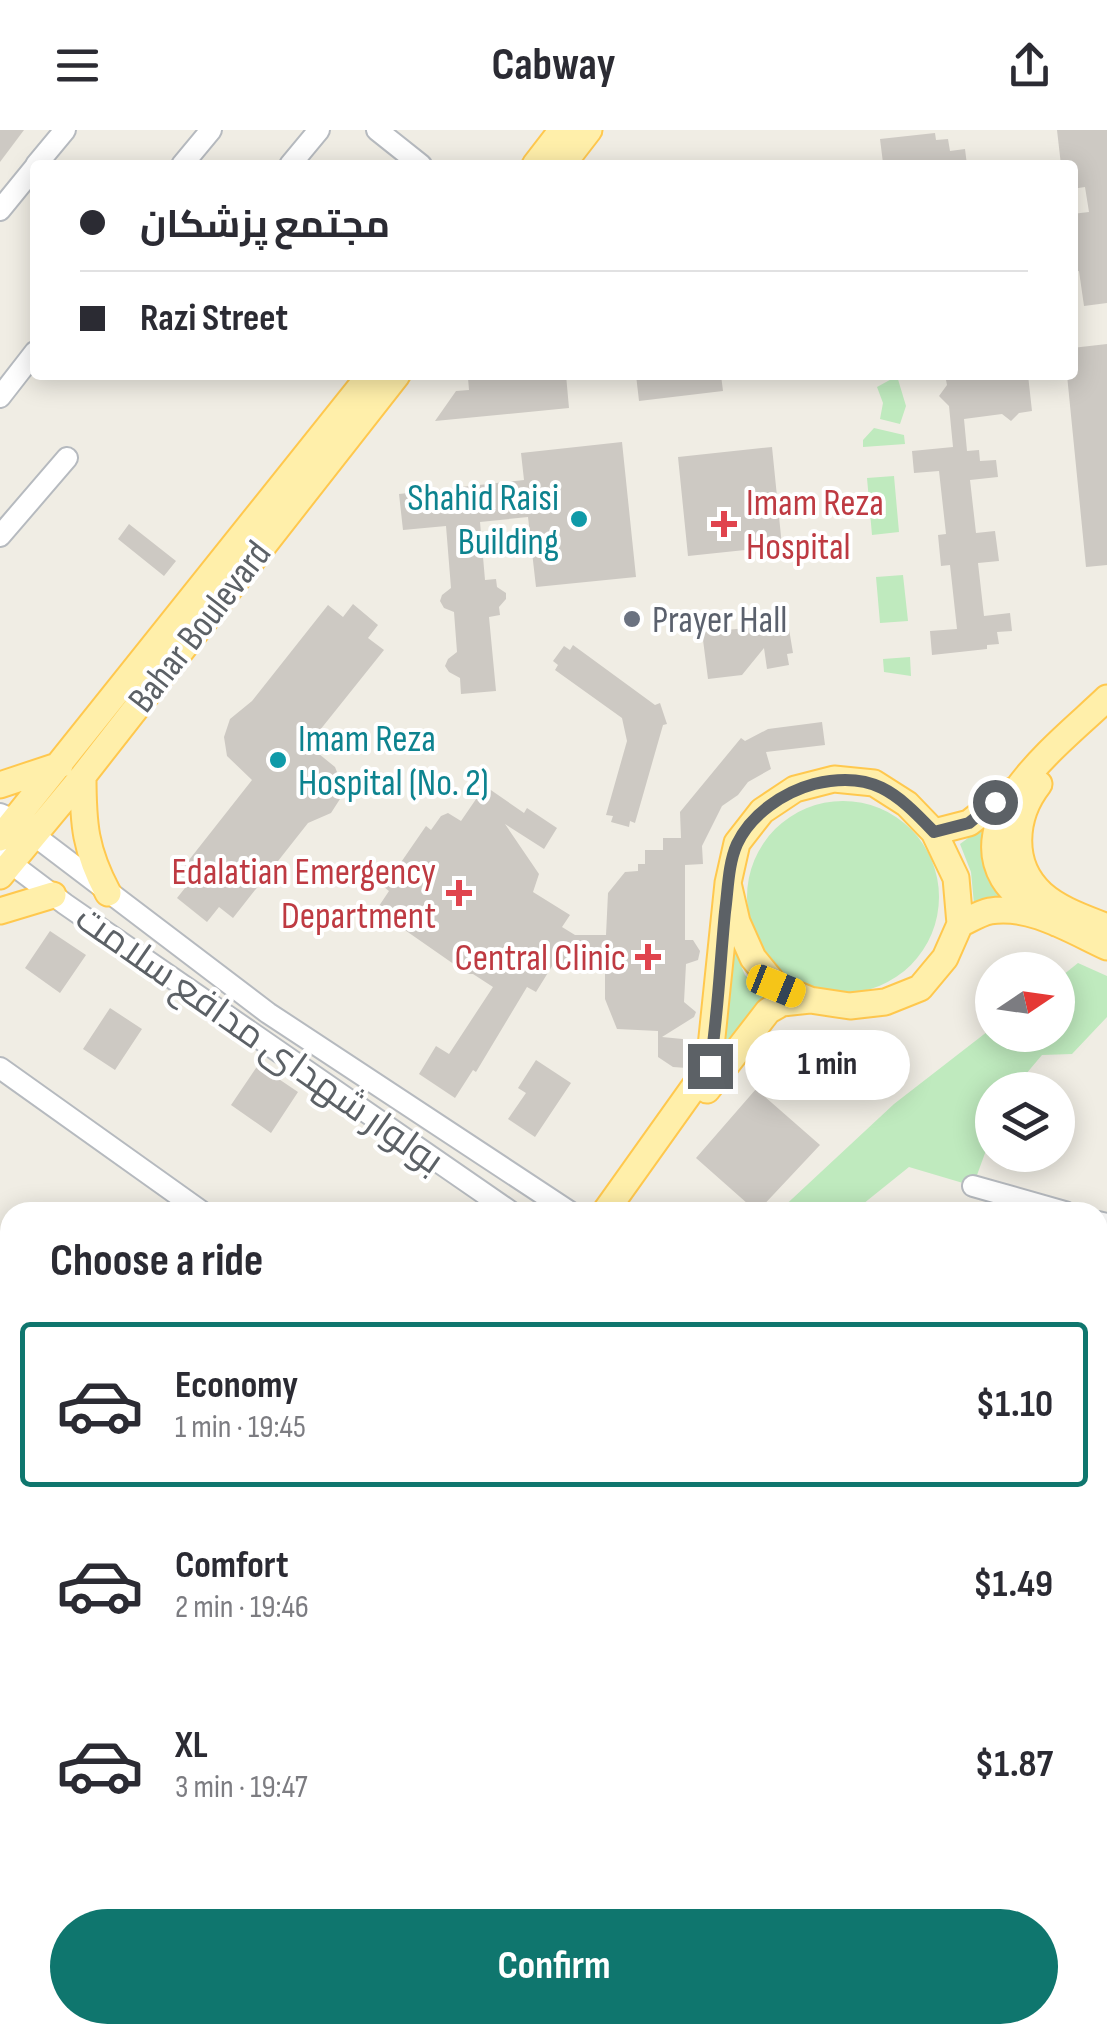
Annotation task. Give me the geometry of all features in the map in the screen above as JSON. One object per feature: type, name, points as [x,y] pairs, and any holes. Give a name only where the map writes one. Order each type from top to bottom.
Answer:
[{"type":"main road","points":[[539,160],[562,130]]},
{"type":"main road","points":[[566,160],[589,130]]},
{"type":"main road","name":"Bahar Boulevard","points":[[72,770],[366,380]]},
{"type":"main road","name":"Bahar Boulevard","points":[[4,865],[11,827],[72,770],[393,380]]},
{"type":"main road","points":[[934,832],[969,823],[1021,782],[1107,698]]},
{"type":"main road","points":[[1101,719],[1036,787],[1019,824],[1018,846],[1023,866],[1042,894],[1062,908],[1107,927]]},
{"type":"main road","points":[[0,785],[72,770],[91,862],[108,893]]},
{"type":"main road","points":[[612,1202],[710,1066],[728,883],[738,843],[762,811],[795,789],[834,780],[874,783],[907,804],[934,832],[956,878],[960,924],[945,958],[920,988],[885,1002],[850,1006],[810,1000],[776,986],[753,958],[737,922],[728,883]]},
{"type":"main road","points":[[1021,782],[1001,812],[996,857],[1002,877],[1015,894],[1056,923]]},
{"type":"main road","points":[[0,912],[59,899]]},
{"type":"main road","points":[[960,924],[988,912],[1014,911],[1056,923],[1107,947]]},
{"type":"main road","points":[[627,1202],[768,1010],[782,1003],[810,1000]]},
{"type":"street","points":[[41,160],[64,130]]},
{"type":"street","points":[[186,160],[211,130]]},
{"type":"street","points":[[294,160],[319,130]]},
{"type":"street","points":[[377,130],[415,160]]},
{"type":"street","points":[[0,210],[30,173]]},
{"type":"street","points":[[0,397],[30,358]]},
{"type":"street","points":[[0,536],[66,458]]},
{"type":"street","name":"بولوار شهدای مدافع سلامت","points":[[11,827],[108,893],[268,1013],[548,1202]]},
{"type":"street","name":"بولوار شهدای مدافع سلامت","points":[[4,865],[497,1202]]},
{"type":"street","points":[[59,899],[84,876]]},
{"type":"street","points":[[0,1068],[188,1202]]},
{"type":"street","points":[[973,1186],[1030,1202]]},
{"type":"green space","points":[[898,380],[906,406],[900,424],[880,419],[883,403],[877,387]]},
{"type":"green space","points":[[874,428],[904,435],[905,444],[863,447],[863,440]]},
{"type":"green space","points":[[894,476],[899,532],[872,535],[867,478]]},
{"type":"green space","points":[[903,575],[908,621],[880,623],[876,577]]},
{"type":"green space","points":[[910,657],[911,676],[884,672],[883,659]]},
{"type":"green space","points":[[843,801],[880,809],[911,829],[931,860],[939,897],[931,934],[911,965],[880,985],[843,993],[806,985],[775,965],[755,934],[747,897],[755,860],[775,829],[806,809]]},
{"type":"green space","points":[[1003,812],[1013,903],[974,904],[971,872],[960,844]]},
{"type":"green space","points":[[733,947],[745,975],[767,996],[720,1060]]},
{"type":"green space","points":[[1078,963],[1107,976],[1107,1017],[1075,1051]]},
{"type":"green space","points":[[975,1041],[975,1052],[1074,1052],[1042,1055],[1028,1072],[975,1072],[975,1172],[978,1172],[973,1186],[909,1167],[865,1202],[789,1202],[894,1104]]},
{"type":"building","points":[[0,130],[24,130],[0,162]]},
{"type":"building","points":[[1057,130],[1107,130],[1107,303],[1084,306],[1078,271],[1078,213],[1089,212],[1085,187],[1078,188],[1078,160],[1060,160]]},
{"type":"building","points":[[935,133],[936,140],[948,139],[950,151],[965,149],[966,160],[883,160],[880,139]]},
{"type":"building","points":[[1107,344],[1107,565],[1086,567],[1067,380],[1078,380],[1078,347]]},
{"type":"building","points":[[468,380],[566,380],[569,408],[435,421],[456,391],[469,390]]},
{"type":"building","points":[[637,380],[722,380],[723,391],[639,401]]},
{"type":"building","points":[[946,380],[1029,380],[1032,411],[1019,413],[1011,421],[1002,414],[964,419],[967,451],[979,450],[980,461],[996,460],[998,477],[970,480],[976,533],[995,531],[999,561],[978,563],[984,616],[1010,613],[1012,631],[997,632],[999,644],[987,645],[987,649],[932,655],[930,631],[957,629],[950,565],[941,566],[938,535],[946,534],[939,471],[914,473],[912,451],[953,447],[949,406],[939,396]]},
{"type":"building","points":[[622,442],[636,577],[536,587],[528,517],[480,522],[485,580],[496,579],[497,587],[506,593],[499,607],[500,615],[489,617],[496,691],[461,694],[460,678],[445,666],[457,652],[454,612],[444,608],[440,601],[451,588],[446,526],[403,530],[399,494],[524,480],[521,453]]},
{"type":"building","points":[[772,447],[782,546],[688,556],[678,457]]},
{"type":"building","points":[[129,524],[176,561],[164,576],[118,539]]},
{"type":"building","name":"Imam Reza Hospital (No. 2)","points":[[353,604],[378,625],[368,638],[384,650],[308,745],[335,767],[341,782],[340,799],[331,813],[308,823],[233,918],[219,907],[207,922],[177,898],[189,883],[178,874],[252,780],[227,756],[224,737],[230,719],[252,701],[328,605],[343,617]]},
{"type":"building","points":[[787,617],[793,653],[787,654],[789,665],[767,669],[764,648],[742,675],[708,679],[702,632],[759,627],[759,623]]},
{"type":"building","points":[[573,645],[655,705],[660,703],[667,724],[663,725],[635,823],[630,821],[629,827],[611,822],[613,816],[606,815],[627,741],[622,718],[555,670],[558,665],[553,661],[564,646],[570,650]]},
{"type":"building","points":[[822,722],[825,745],[766,752],[771,769],[748,782],[722,806],[702,846],[703,864],[685,865],[685,940],[693,940],[700,951],[698,960],[686,964],[684,1002],[696,1012],[662,1037],[693,1040],[693,1061],[687,1068],[673,1067],[658,1057],[658,1031],[617,1029],[605,999],[605,964],[554,963],[536,992],[527,987],[476,1072],[473,1070],[455,1098],[419,1074],[436,1046],[449,1054],[493,987],[379,912],[389,891],[384,887],[426,826],[431,830],[448,813],[461,821],[485,786],[524,813],[527,808],[557,828],[544,849],[505,824],[539,874],[533,892],[570,915],[562,927],[575,935],[606,935],[608,893],[625,872],[638,871],[638,864],[645,864],[645,850],[663,850],[663,838],[681,838],[680,812],[741,738],[745,741],[768,729]]},
{"type":"building","points":[[50,931],[86,955],[60,993],[25,968]]},
{"type":"building","points":[[110,1008],[142,1029],[115,1070],[83,1049]]},
{"type":"building","points":[[536,1060],[571,1083],[535,1137],[508,1119],[526,1093],[518,1088]]},
{"type":"building","points":[[258,1065],[298,1092],[271,1133],[231,1105]]},
{"type":"building","points":[[756,1089],[820,1145],[766,1202],[746,1202],[696,1158]]},
{"type":"place","name":"Shahid Raisi Building","points":[[579,519]]},
{"type":"place","name":"Imam Reza Hospital","points":[[724,524]]},
{"type":"place","name":"Prayer Hall","points":[[632,619]]},
{"type":"place","name":"Imam Reza Hospital (No. 2)","points":[[278,760]]},
{"type":"place","name":"Edalatian Emergency Department","points":[[459,893]]},
{"type":"place","name":"Central Clinic","points":[[648,957]]},
{"type":"route","points":[[710,1066],[728,883],[738,843],[762,811],[795,789],[834,780],[874,783],[907,804],[934,832],[969,823],[995,802]]}]
